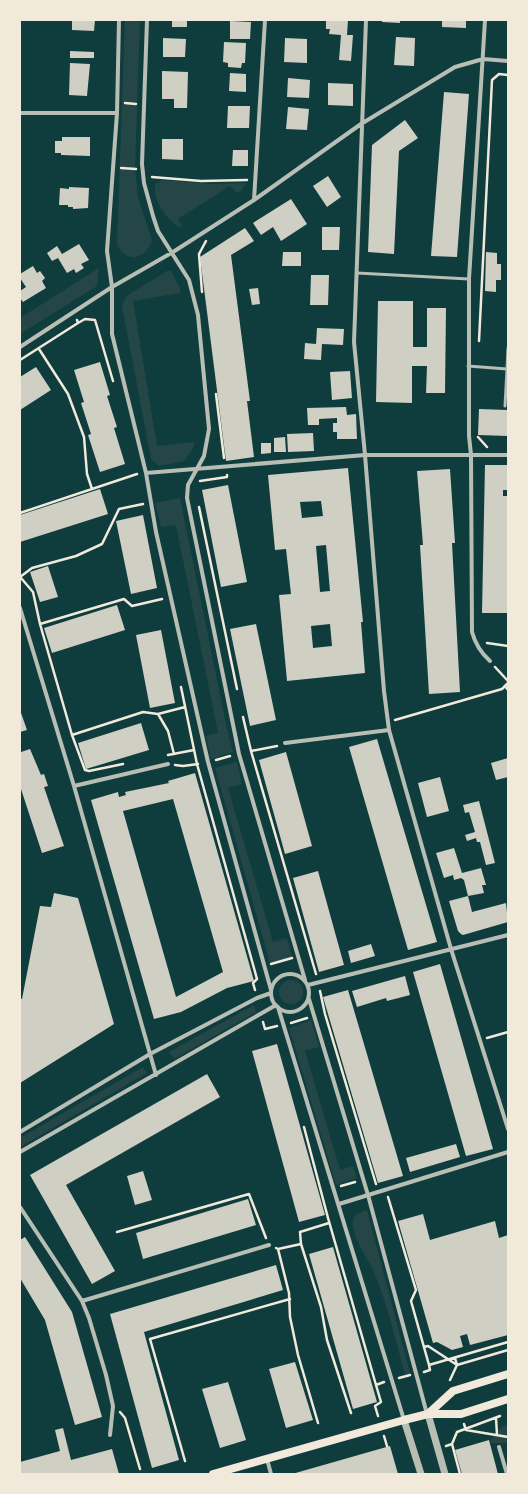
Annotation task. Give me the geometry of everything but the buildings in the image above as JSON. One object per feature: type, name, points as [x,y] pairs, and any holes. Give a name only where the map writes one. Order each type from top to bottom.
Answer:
[{"type":"main road","points":[[428,1414],[454,1391],[508,1374]]},
{"type":"main road","points":[[213,1474],[404,1420],[428,1414],[461,1414],[508,1399]]},
{"type":"street","points":[[119,20],[117,113],[107,251],[112,287],[112,334],[146,473],[156,532],[208,762],[271,991],[283,1024],[339,1204],[421,1474]]},
{"type":"street","points":[[147,20],[143,176],[148,201],[158,231],[173,252],[189,280],[198,315],[209,429],[206,448],[188,485],[188,498],[237,747],[298,957],[308,985],[308,999],[368,1195],[444,1474]]},
{"type":"street","points":[[254,200],[265,20]]},
{"type":"street","points":[[366,20],[354,342],[365,455],[383,684],[389,730],[451,949],[508,1129]]},
{"type":"street","points":[[485,20],[469,279],[468,366],[469,436],[471,455],[472,632],[474,640],[484,656],[490,661]]},
{"type":"street","points":[[20,347],[112,287],[173,252],[254,200],[361,124],[455,67],[483,59],[508,61]]},
{"type":"street","points":[[20,113],[117,113]]},
{"type":"street","points":[[146,473],[365,455],[508,455]]},
{"type":"street","points":[[20,608],[74,786],[156,1075]]},
{"type":"street","points":[[285,743],[389,730]]},
{"type":"street","points":[[74,786],[168,764]]},
{"type":"street","points":[[308,985],[508,935]]},
{"type":"street","points":[[20,1132],[150,1054],[271,991],[275,981],[287,974],[296,975],[305,980]]},
{"type":"street","points":[[277,1006],[286,1012],[295,1011],[303,1007],[308,999]]},
{"type":"street","points":[[20,1152],[277,1006]]},
{"type":"street","points":[[339,1204],[508,1152]]},
{"type":"street","points":[[20,1206],[82,1301],[97,1347],[112,1406],[110,1435]]},
{"type":"street","points":[[82,1301],[269,1245]]},
{"type":"street","points":[[499,1447],[507,1474]]},
{"type":"street","points":[[267,1459],[271,1474]]},
{"type":"lane","points":[[356,273],[469,279]]},
{"type":"lane","points":[[506,406],[508,348]]},
{"type":"lane","points":[[468,366],[507,369]]},
{"type":"path","points":[[479,343],[492,80],[499,74],[508,75]]},
{"type":"path","points":[[117,103],[144,104]]},
{"type":"path","points":[[112,168],[143,170]]},
{"type":"path","points":[[143,176],[201,181],[256,179]]},
{"type":"path","points":[[201,234],[207,242],[199,254],[203,296]]},
{"type":"path","points":[[20,360],[78,323]]},
{"type":"path","points":[[39,348],[68,394],[84,437],[87,474],[92,489]]},
{"type":"path","points":[[197,483],[202,480],[227,477],[215,388]]},
{"type":"path","points":[[475,432],[486,447],[494,446]]},
{"type":"path","points":[[20,513],[137,474]]},
{"type":"path","points":[[198,502],[237,689]]},
{"type":"path","points":[[127,763],[88,771],[85,770],[72,735],[40,624],[33,592],[20,577],[32,568],[76,556],[102,544],[119,509],[143,504]]},
{"type":"path","points":[[40,624],[124,599],[132,606],[162,599]]},
{"type":"path","points":[[474,640],[508,646]]},
{"type":"path","points":[[490,661],[507,683],[508,690]]},
{"type":"path","points":[[388,722],[502,689],[507,683]]},
{"type":"path","points":[[72,735],[143,712],[158,714],[185,708]]},
{"type":"path","points":[[158,714],[168,730],[174,754]]},
{"type":"path","points":[[243,717],[253,759],[318,982],[325,1014],[376,1184],[383,1182],[386,1189],[416,1290],[411,1301],[430,1370],[424,1372]]},
{"type":"path","points":[[166,755],[194,750]]},
{"type":"path","points":[[168,764],[183,766],[208,762]]},
{"type":"path","points":[[254,969],[309,953]]},
{"type":"path","points":[[277,1026],[325,1014]]},
{"type":"path","points":[[480,1040],[508,1032]]},
{"type":"path","points":[[321,1191],[374,1176]]},
{"type":"path","points":[[117,1232],[249,1194],[269,1245],[278,1249],[301,1244]]},
{"type":"path","points":[[327,1216],[376,1385]]},
{"type":"path","points":[[329,1223],[300,1232],[301,1244],[321,1307],[327,1340],[351,1413]]},
{"type":"path","points":[[278,1249],[290,1299],[290,1317],[298,1355],[318,1423]]},
{"type":"path","points":[[185,1461],[150,1338],[290,1299]]},
{"type":"path","points":[[429,1365],[508,1342]]},
{"type":"path","points":[[424,1347],[428,1346],[457,1365]]},
{"type":"path","points":[[457,1365],[508,1350]]},
{"type":"path","points":[[450,1380],[457,1365],[455,1358]]},
{"type":"path","points":[[112,1406],[125,1418],[140,1469]]},
{"type":"path","points":[[460,1474],[452,1444],[457,1432],[466,1430],[500,1416]]},
{"type":"path","points":[[496,1418],[498,1435]]},
{"type":"path","points":[[464,1423],[466,1430]]},
{"type":"path","points":[[466,1430],[508,1437]]},
{"type":"path","points":[[438,1448],[452,1444]]},
{"type":"shaded area","points":[[125,20],[140,20],[135,168],[138,197],[152,240],[145,252],[136,257],[125,255],[117,244]]},
{"type":"shaded area","points":[[162,180],[212,184],[246,183],[242,190],[237,193],[230,186],[178,219],[182,226],[179,227],[170,220],[157,201],[155,195],[156,183]]},
{"type":"shaded area","points":[[99,268],[97,286],[20,334],[20,318]]},
{"type":"shaded area","points":[[167,271],[171,271],[180,288],[180,293],[133,301],[157,446],[195,442],[192,450],[184,461],[159,466],[151,459],[122,306],[128,295]]},
{"type":"shaded area","points":[[180,498],[233,752],[211,759],[206,736],[218,733],[176,525],[161,527],[155,503]]},
{"type":"shaded area","points":[[237,762],[242,784],[228,788],[273,942],[287,938],[292,957],[270,963],[215,768]]},
{"type":"shaded area","points":[[291,980],[299,984],[303,992],[299,1000],[291,1004],[283,1000],[279,992],[283,984]]},
{"type":"shaded area","points":[[254,1005],[256,1012],[174,1059],[169,1052]]},
{"type":"shaded area","points":[[311,1020],[319,1047],[305,1051],[340,1170],[353,1166],[357,1178],[336,1185],[289,1028]]},
{"type":"shaded area","points":[[143,1067],[147,1073],[20,1147],[20,1138]]},
{"type":"shaded area","points":[[367,1210],[410,1373],[405,1374],[382,1294],[372,1268],[356,1238],[354,1231],[353,1220],[355,1216]]},
{"type":"shaded area","points":[[508,1424],[508,1443],[491,1443],[491,1440],[501,1427]]}]
